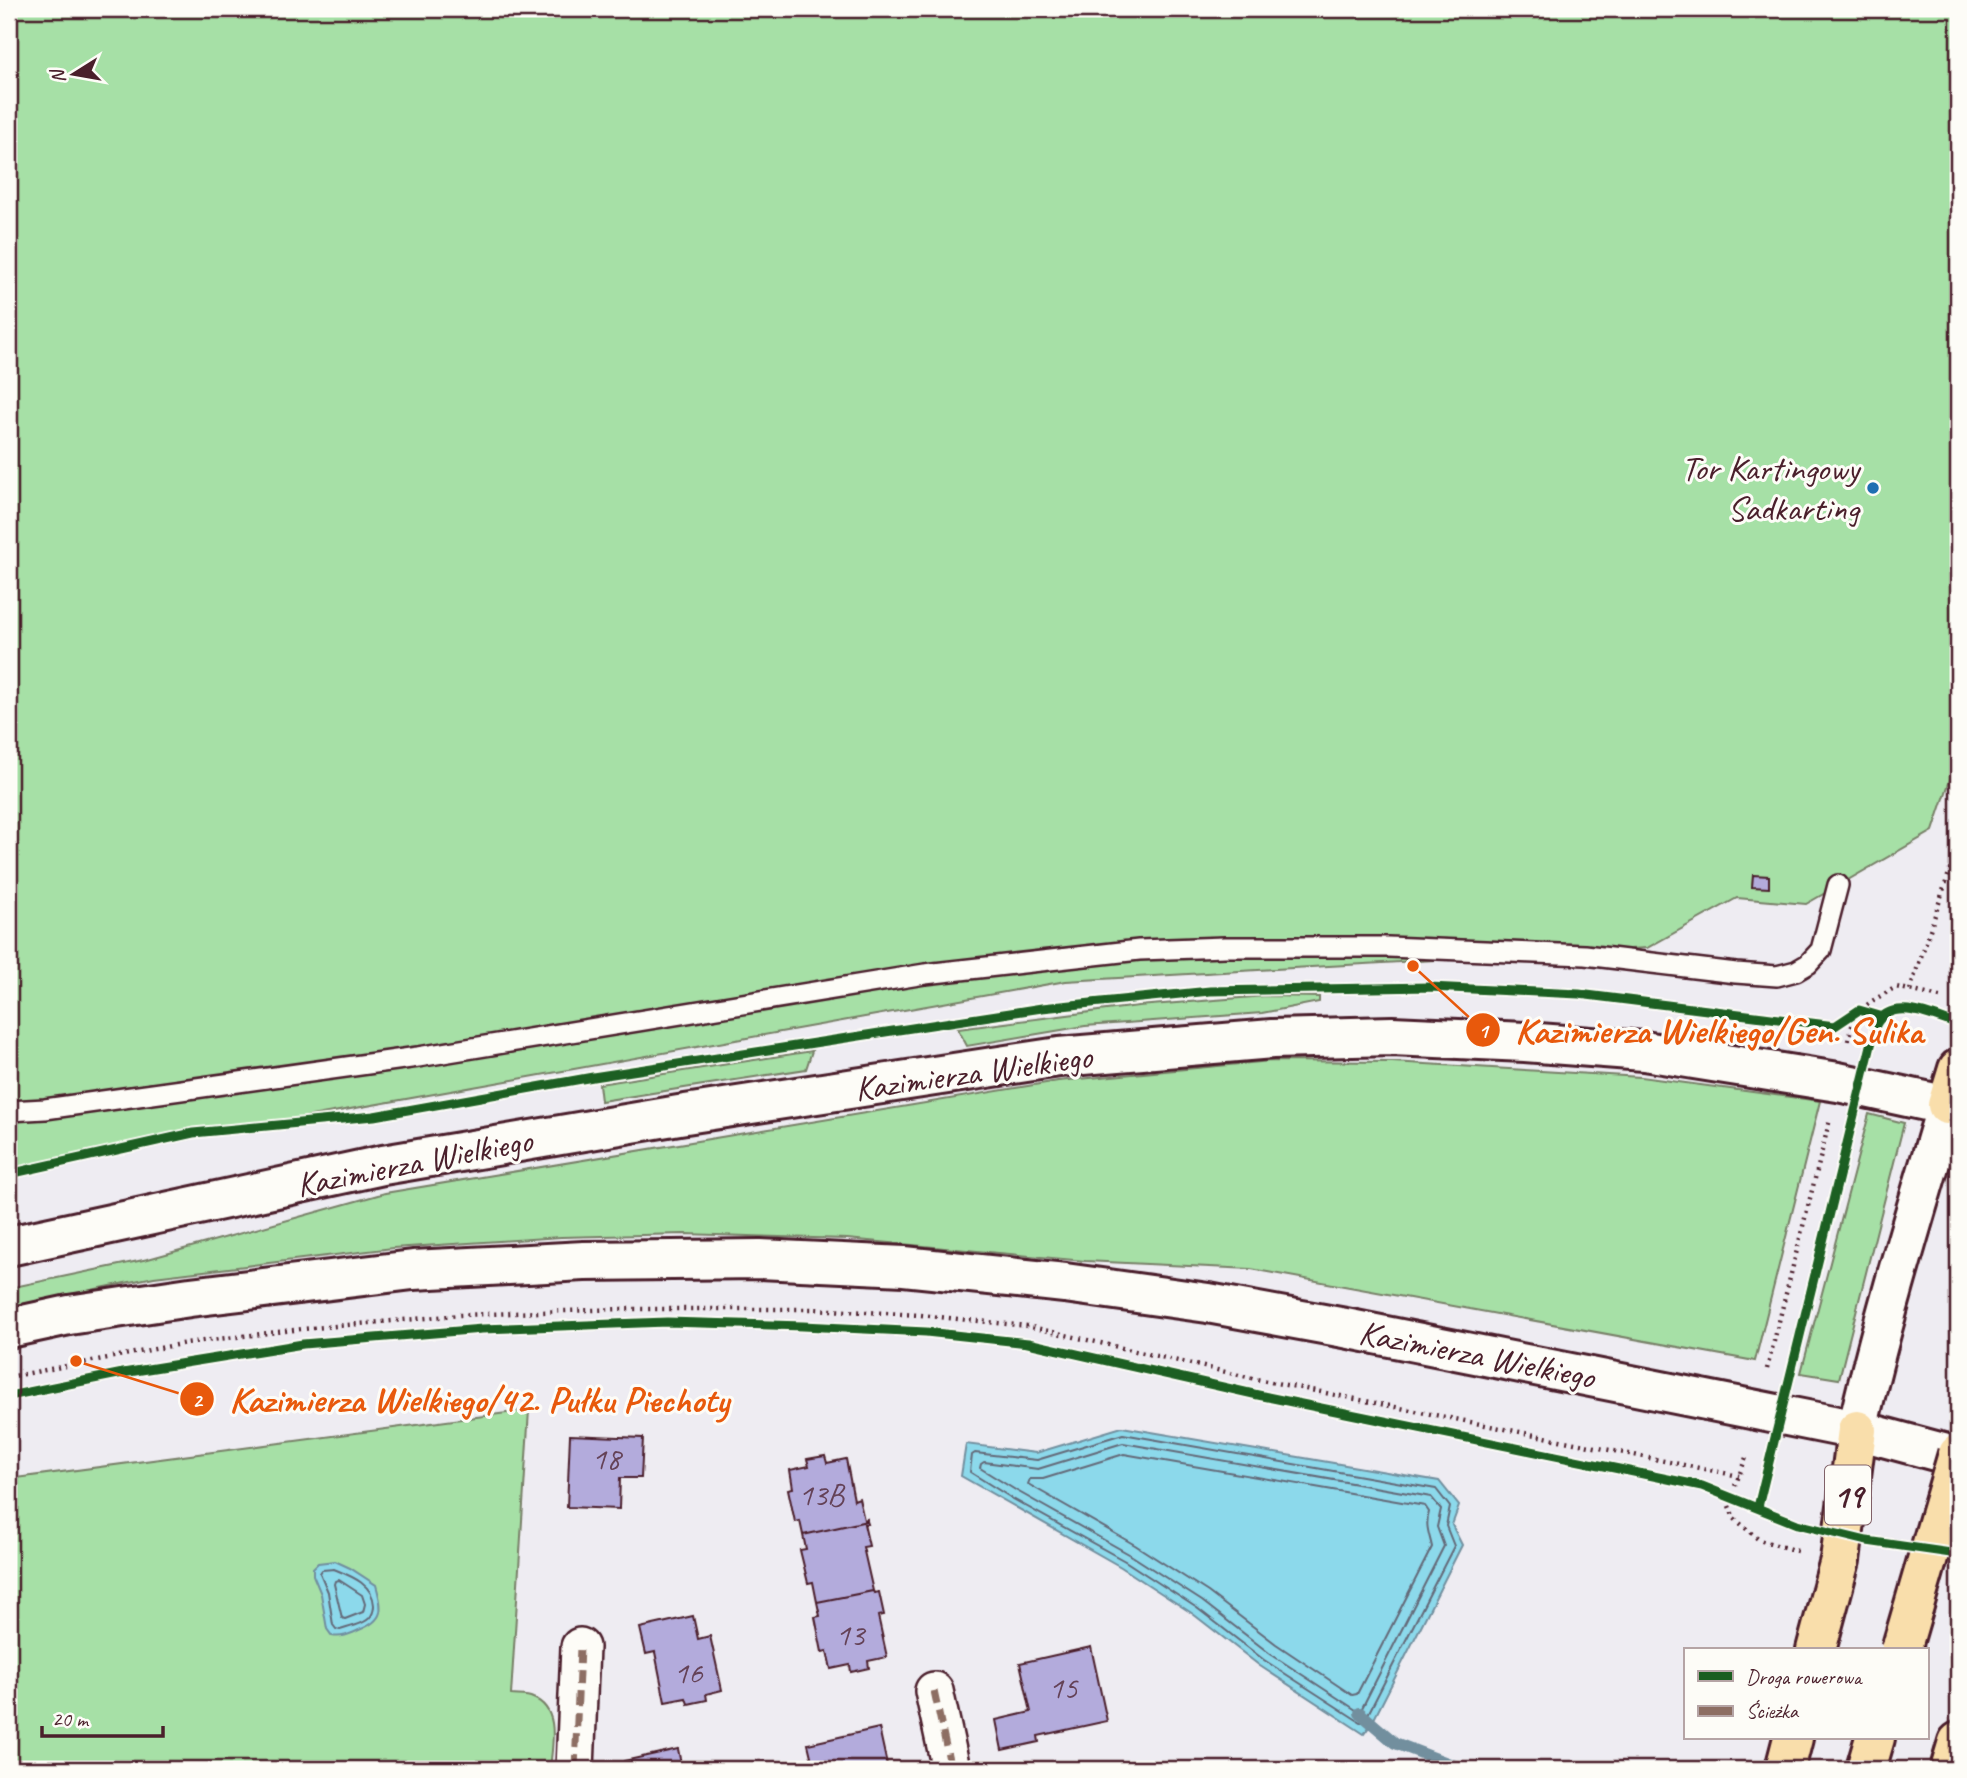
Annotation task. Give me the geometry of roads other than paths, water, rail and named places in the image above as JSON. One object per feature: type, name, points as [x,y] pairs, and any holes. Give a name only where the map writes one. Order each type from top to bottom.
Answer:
[{"type":"highway","points":[[1952,1107],[1958,1069]]},
{"type":"highway","name":"19","points":[[1817,1648],[1840,1560],[1857,1430]]},
{"type":"highway","points":[[1901,1648],[1958,1456]]},
{"type":"highway","points":[[1784,1769],[1792,1740]]},
{"type":"highway","points":[[1866,1769],[1874,1740]]},
{"type":"highway","points":[[1950,1769],[1958,1742]]},
{"type":"main road","name":"Kazimierza Wielkiego","points":[[9,1246],[383,1164],[679,1115],[1059,1057],[1272,1039],[1392,1036],[1644,1051],[1838,1082],[1952,1107]]},
{"type":"main road","name":"19","points":[[1857,1430],[1913,1219],[1952,1107]]},
{"type":"main road","name":"Kazimierza Wielkiego","points":[[9,1328],[69,1315],[190,1297],[413,1270],[584,1261],[733,1259],[904,1266],[1065,1283],[1208,1303],[1857,1430],[1958,1456]]},
{"type":"street","points":[[575,1769],[580,1647]]},
{"type":"street","points":[[934,1691],[951,1769]]},
{"type":"lane","points":[[9,1111],[418,1057],[925,974],[1139,950],[1225,947],[1427,948],[1585,955],[1777,976],[1796,971],[1808,964],[1821,950],[1838,885]]},
{"type":"water","points":[[1122,1427],[1439,1481],[1459,1506],[1452,1525],[1462,1545],[1364,1734],[1260,1666],[1193,1614],[1121,1567],[961,1476],[966,1444],[1036,1453]]},
{"type":"water","points":[[335,1561],[376,1585],[381,1607],[374,1622],[339,1636],[332,1636],[327,1629],[321,1594],[313,1575],[313,1568],[318,1563]]},
{"type":"waterway","points":[[1360,1713],[1395,1743],[1463,1769]]},
{"type":"place","name":"Tor Kartingowy Sadkarting","points":[[1873,488]]},
{"type":"place","name":"Kazimierza Wielkiego/Gen. Sulika","points":[[1413,966]]},
{"type":"place","name":"Kazimierza Wielkiego/42. Pułku Piechoty","points":[[76,1361]]}]
